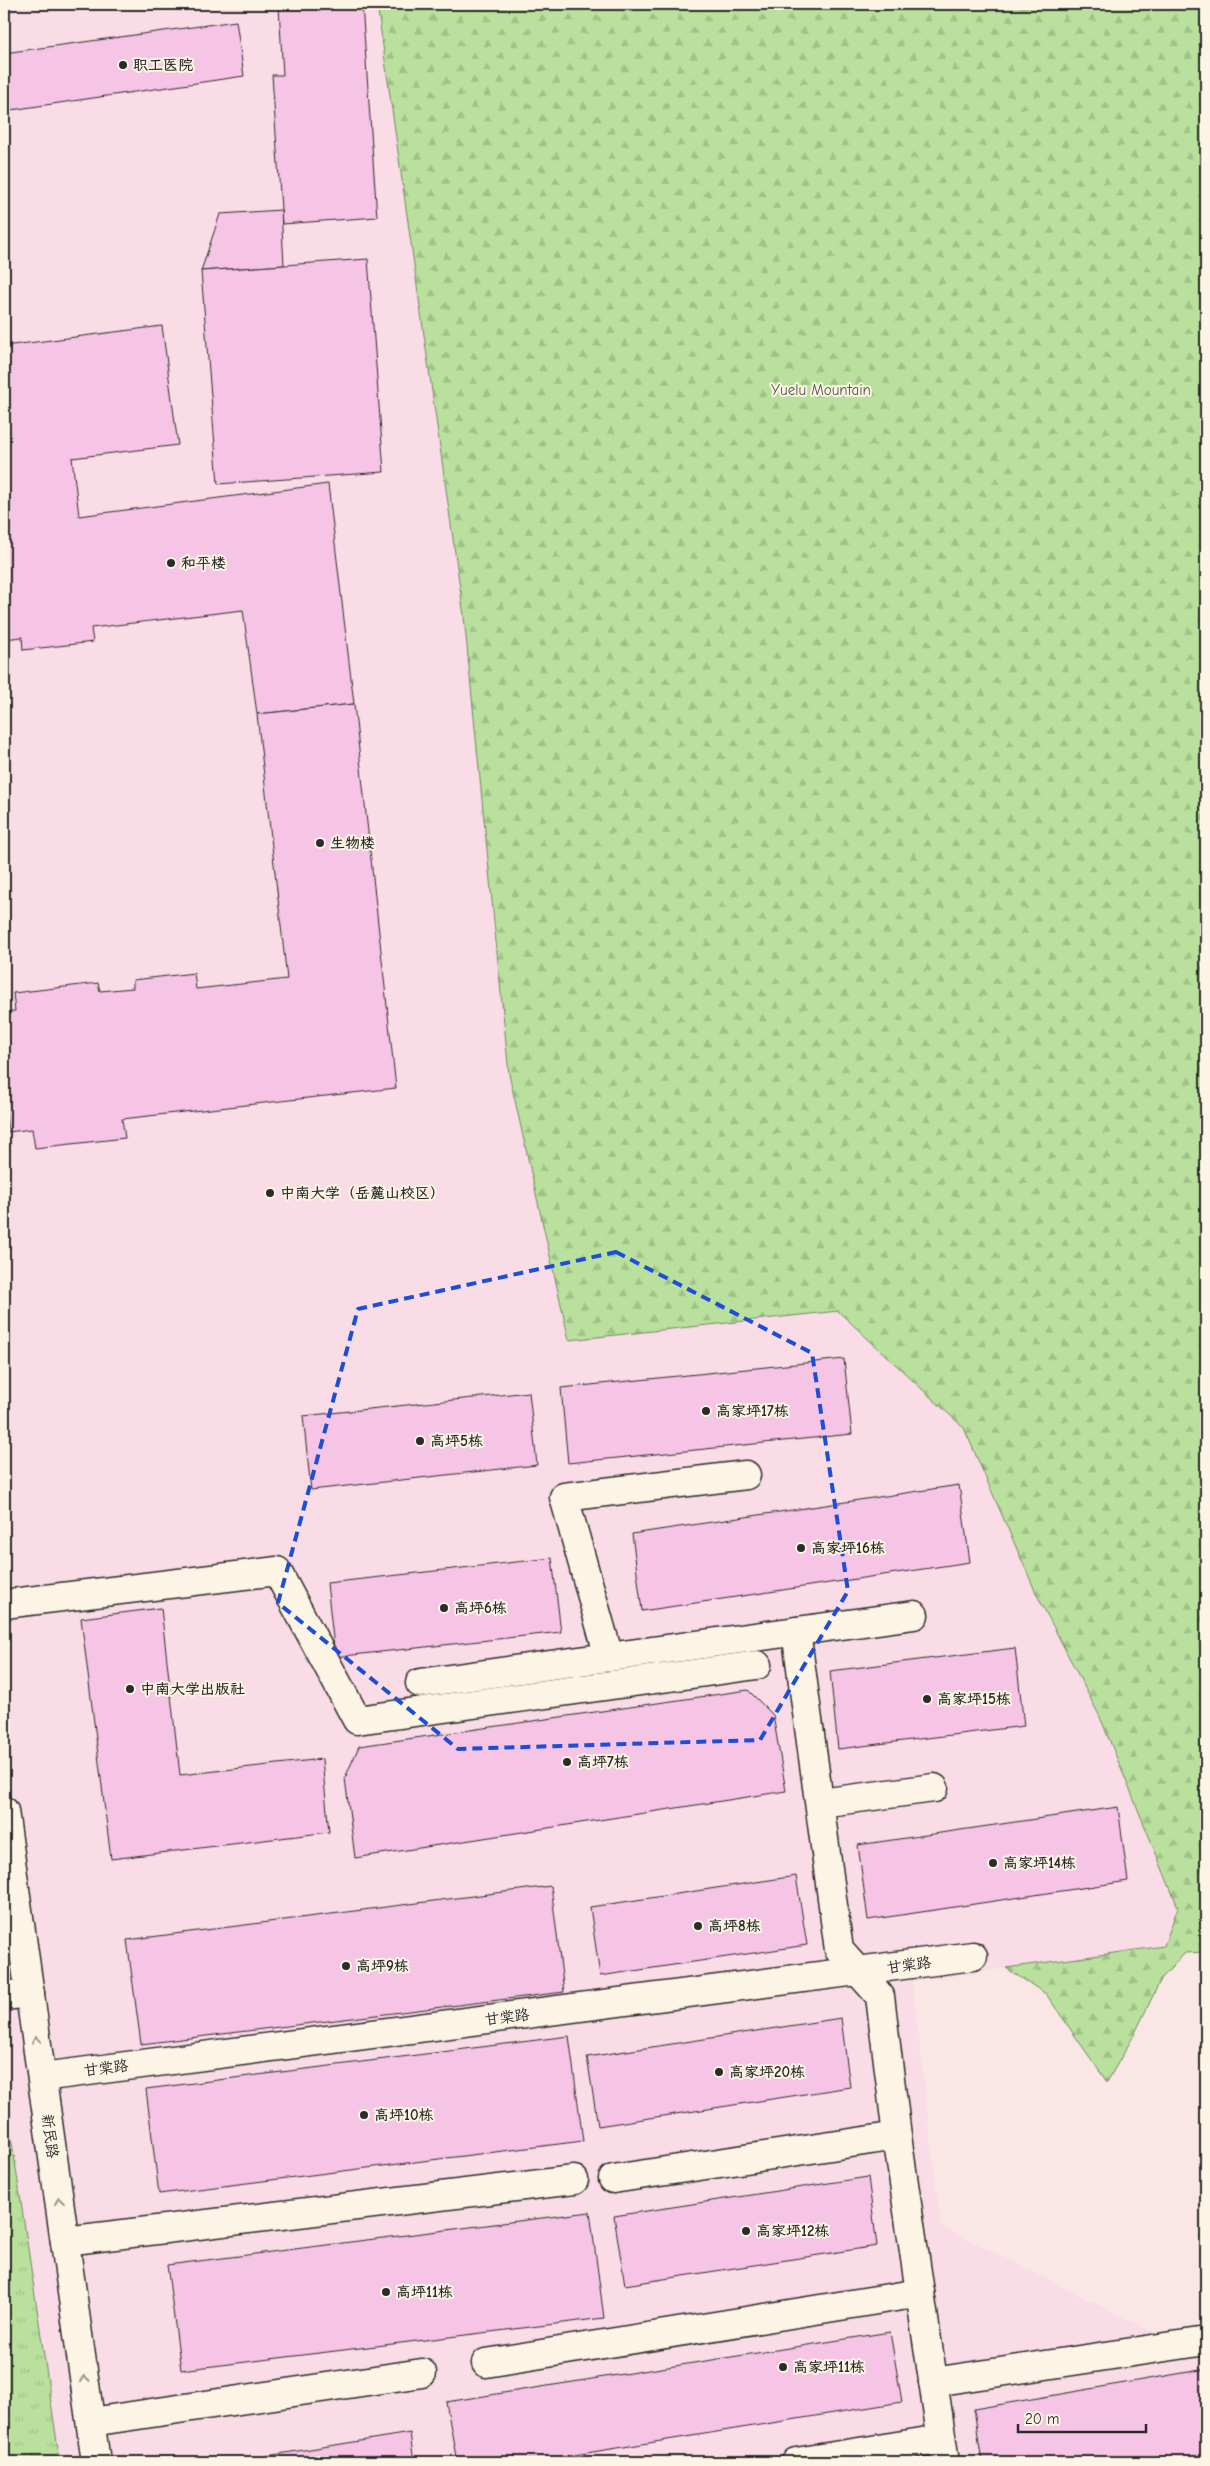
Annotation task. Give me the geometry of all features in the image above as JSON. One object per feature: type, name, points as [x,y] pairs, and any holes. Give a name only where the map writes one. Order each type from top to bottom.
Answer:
[{"type":"street","points":[[609,1657],[564,1497],[746,1475]]},
{"type":"street","points":[[4,1604],[277,1571],[357,1720],[757,1665]]},
{"type":"street","points":[[420,1683],[914,1615]]},
{"type":"street","points":[[796,1632],[839,1950],[880,1996],[897,2136],[943,2450],[796,2462]]},
{"type":"street","points":[[820,1802],[934,1788]]},
{"type":"street","name":"新民路","points":[[4,1810],[17,1994],[42,2076],[96,2462]]},
{"type":"street","name":"甘棠路","points":[[42,2076],[973,1956]]},
{"type":"street","points":[[614,2180],[897,2136]]},
{"type":"street","points":[[65,2241],[574,2180]]},
{"type":"street","points":[[486,2363],[920,2293]]},
{"type":"street","points":[[933,2382],[1206,2341]]},
{"type":"street","points":[[91,2422],[422,2373]]},
{"type":"highlighted area","points":[[616,1252],[812,1353],[848,1591],[760,1740],[458,1749],[278,1603],[358,1309]]},
{"type":"shaded area","name":"中南大学（岳麓山校区）","points":[[4,4],[377,4],[464,616],[509,1074],[569,1340],[838,1311],[964,1428],[1037,1595],[1100,1717],[1178,1907],[1164,1946],[912,1981],[941,2226],[1155,2333],[1206,2325],[1206,2462],[4,2462]]},
{"type":"green space","name":"Yuelu Mountain","points":[[377,4],[1206,4],[1206,1952],[1185,1953],[1161,1979],[1134,2035],[1107,2082],[1046,1994],[1006,1968],[1164,1946],[1178,1907],[1100,1717],[1037,1595],[964,1428],[838,1311],[569,1340],[509,1074],[464,616]]},
{"type":"green space","points":[[4,2089],[60,2462],[4,2462]]},
{"type":"building","points":[[362,4],[377,217],[282,224],[272,75],[283,75],[279,7]]},
{"type":"building","name":"职工医院","points":[[236,21],[244,76],[4,111],[4,53]]},
{"type":"building","points":[[281,210],[284,265],[201,271],[220,214]]},
{"type":"building","points":[[368,259],[384,472],[218,484],[201,271]]},
{"type":"building","name":"和平楼","points":[[162,326],[178,445],[72,458],[79,516],[328,484],[354,704],[257,714],[243,610],[91,628],[93,642],[23,650],[22,637],[4,639],[4,346]]},
{"type":"building","name":"生物楼","points":[[354,704],[396,1088],[122,1119],[125,1138],[35,1148],[32,1129],[8,1132],[4,1098],[4,1012],[15,1011],[13,993],[98,983],[100,991],[133,988],[133,980],[194,973],[196,989],[287,979],[257,714]]},
{"type":"building","name":"高家坪17栋","points":[[844,1359],[852,1434],[568,1463],[561,1388]]},
{"type":"building","name":"高坪5栋","points":[[529,1392],[537,1465],[311,1490],[303,1416]]},
{"type":"building","name":"高家坪16栋","points":[[959,1485],[970,1562],[642,1611],[632,1534]]},
{"type":"building","name":"高坪6栋","points":[[552,1558],[561,1632],[335,1657],[327,1583]]},
{"type":"building","name":"中南大学出版社","points":[[161,1608],[180,1775],[322,1759],[329,1832],[111,1859],[81,1618]]},
{"type":"building","name":"高家坪15栋","points":[[1015,1648],[1024,1726],[838,1749],[830,1671]]},
{"type":"building","name":"高坪7栋","points":[[748,1690],[773,1715],[786,1791],[355,1858],[345,1778],[359,1746]]},
{"type":"building","name":"高家坪14栋","points":[[1118,1807],[1128,1881],[868,1920],[858,1845]]},
{"type":"building","name":"高坪8栋","points":[[796,1876],[807,1945],[600,1976],[590,1907]]},
{"type":"building","name":"高坪9栋","points":[[551,1886],[564,1992],[141,2044],[127,1940]]},
{"type":"building","name":"高家坪20栋","points":[[841,2018],[850,2087],[598,2126],[587,2057]]},
{"type":"building","name":"高坪10栋","points":[[569,2036],[583,2141],[159,2194],[146,2089]]},
{"type":"building","name":"高家坪12栋","points":[[868,2177],[877,2246],[625,2285],[614,2216]]},
{"type":"building","name":"高坪11栋","points":[[590,2212],[604,2318],[181,2370],[167,2265]]},
{"type":"building","name":"高家坪11栋","points":[[890,2332],[902,2402],[531,2462],[457,2462],[446,2402]]},
{"type":"building","points":[[1206,2369],[1206,2457],[1177,2462],[982,2462],[974,2409]]},
{"type":"building","points":[[410,2433],[414,2462],[229,2462]]},
{"type":"place","name":"职工医院","points":[[123,65]]},
{"type":"place","name":"和平楼","points":[[171,563]]},
{"type":"place","name":"生物楼","points":[[320,843]]},
{"type":"place","name":"中南大学（岳麓山校区）","points":[[270,1193]]},
{"type":"place","name":"高家坪17栋","points":[[706,1411]]},
{"type":"place","name":"高坪5栋","points":[[420,1441]]},
{"type":"place","name":"高家坪16栋","points":[[801,1548]]},
{"type":"place","name":"高坪6栋","points":[[444,1608]]},
{"type":"place","name":"中南大学出版社","points":[[130,1689]]},
{"type":"place","name":"高家坪15栋","points":[[927,1699]]},
{"type":"place","name":"高坪7栋","points":[[567,1762]]},
{"type":"place","name":"高家坪14栋","points":[[993,1863]]},
{"type":"place","name":"高坪8栋","points":[[698,1926]]},
{"type":"place","name":"高坪9栋","points":[[346,1966]]},
{"type":"place","name":"高家坪20栋","points":[[719,2072]]},
{"type":"place","name":"高坪10栋","points":[[364,2115]]},
{"type":"place","name":"高家坪12栋","points":[[746,2231]]},
{"type":"place","name":"高坪11栋","points":[[386,2292]]},
{"type":"place","name":"高家坪11栋","points":[[783,2367]]}]
